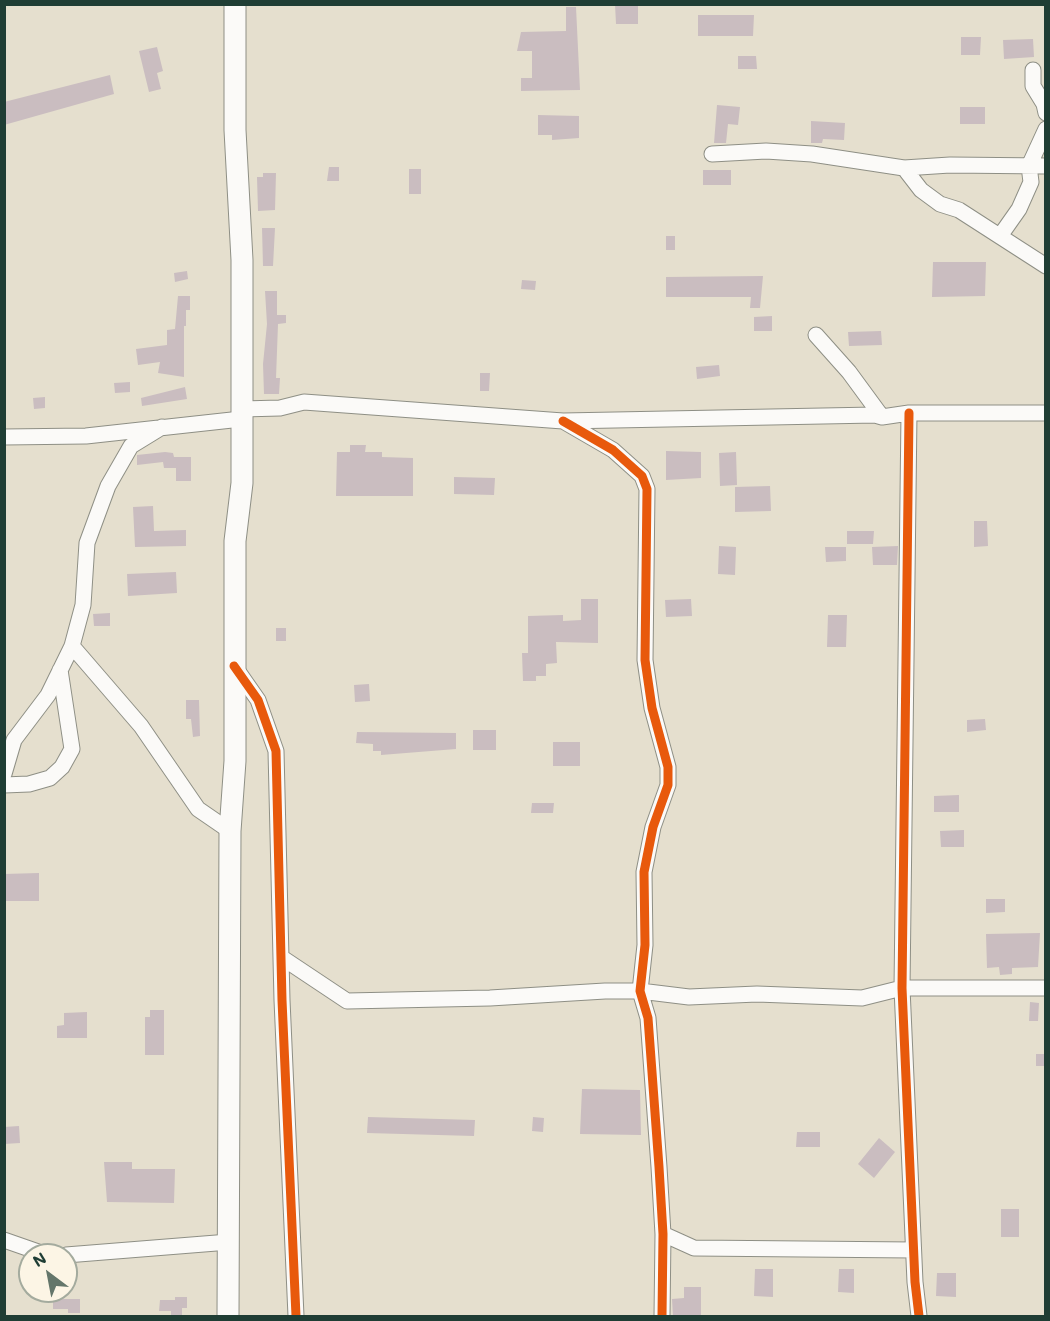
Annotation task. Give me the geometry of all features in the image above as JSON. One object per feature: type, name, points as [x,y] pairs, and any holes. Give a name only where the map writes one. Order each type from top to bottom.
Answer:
[{"type":"highway","points":[[228,1317],[230,831],[236,761],[235,541],[242,483],[242,260],[235,130],[235,4]]},
{"type":"street","points":[[1034,70],[1033,86],[1044,105],[1046,114]]},
{"type":"street","points":[[1000,236],[1019,209],[1030,182],[1029,166],[1046,129]]},
{"type":"street","points":[[711,154],[766,151],[812,154],[904,168],[950,165],[1046,166]]},
{"type":"street","points":[[904,168],[921,190],[940,204],[959,210],[1046,266]]},
{"type":"street","points":[[816,335],[849,372],[882,417]]},
{"type":"street","points":[[4,436],[87,436],[162,427],[304,402],[563,421],[875,415],[882,417],[909,413],[1043,409]]},
{"type":"street","points":[[909,413],[902,988],[913,1250],[919,1317]]},
{"type":"street","points":[[563,421],[613,450],[642,476],[647,489],[645,660],[652,708],[668,767],[668,785],[653,827],[644,872],[645,945],[640,991],[648,1018],[663,1234],[662,1317]]},
{"type":"street","points":[[4,774],[14,740],[48,694],[72,646],[83,605],[87,543],[108,486],[131,446],[162,427]]},
{"type":"street","points":[[72,646],[141,726],[198,808],[230,831]]},
{"type":"street","points":[[234,666],[258,700],[276,751],[281,957],[296,1317]]},
{"type":"street","points":[[4,784],[29,784],[50,778],[62,767],[72,749],[60,670]]},
{"type":"street","points":[[281,957],[347,1001],[640,991],[689,997],[757,994],[862,998],[902,988],[1046,988]]},
{"type":"street","points":[[663,1234],[694,1248],[913,1250]]},
{"type":"street","points":[[78,1254],[229,1242]]},
{"type":"building","points":[[615,4],[638,4],[638,24],[616,24]]},
{"type":"building","points":[[566,7],[576,7],[580,90],[521,91],[521,78],[532,78],[532,51],[517,51],[521,32],[566,31]]},
{"type":"building","points":[[698,15],[754,15],[753,36],[698,36]]},
{"type":"building","points":[[961,37],[981,37],[980,55],[961,55]]},
{"type":"building","points":[[1033,39],[1034,57],[1004,59],[1003,40]]},
{"type":"building","points":[[157,47],[163,71],[157,73],[161,89],[149,92],[139,51]]},
{"type":"building","points":[[738,56],[756,56],[757,69],[738,69]]},
{"type":"building","points":[[110,75],[114,94],[4,125],[4,102]]},
{"type":"building","points":[[717,105],[740,107],[738,125],[728,124],[726,143],[714,143]]},
{"type":"building","points":[[960,107],[985,107],[985,124],[960,124]]},
{"type":"building","points":[[538,115],[579,116],[579,138],[552,140],[552,135],[538,135]]},
{"type":"building","points":[[811,121],[845,123],[844,140],[823,139],[822,143],[811,143]]},
{"type":"building","points":[[329,167],[339,167],[339,181],[327,181]]},
{"type":"building","points":[[409,169],[421,169],[421,194],[409,194]]},
{"type":"building","points":[[703,170],[731,170],[731,185],[703,185]]},
{"type":"building","points":[[263,173],[276,173],[275,210],[258,211],[257,177],[263,177]]},
{"type":"building","points":[[262,228],[275,228],[273,266],[263,266]]},
{"type":"building","points":[[666,236],[675,236],[675,250],[666,250]]},
{"type":"building","points":[[933,262],[986,262],[985,296],[932,297]]},
{"type":"building","points":[[187,271],[188,279],[175,282],[174,273]]},
{"type":"building","points":[[763,276],[760,308],[750,308],[751,297],[666,297],[666,277]]},
{"type":"building","points":[[522,280],[536,281],[535,290],[521,289]]},
{"type":"building","points":[[265,291],[277,291],[277,315],[286,315],[286,323],[278,324],[276,378],[280,378],[279,394],[264,394],[263,364],[267,324]]},
{"type":"building","points":[[178,296],[190,296],[190,310],[186,310],[186,326],[184,326],[184,377],[158,373],[160,362],[138,365],[136,349],[167,345],[167,330],[175,329]]},
{"type":"building","points":[[772,316],[772,331],[754,331],[754,317]]},
{"type":"building","points":[[881,331],[882,345],[849,346],[848,332]]},
{"type":"building","points":[[719,365],[720,376],[697,379],[696,367]]},
{"type":"building","points":[[480,373],[490,373],[489,391],[480,391]]},
{"type":"building","points":[[130,382],[130,392],[115,393],[114,383]]},
{"type":"building","points":[[185,387],[187,399],[142,406],[141,398]]},
{"type":"building","points":[[45,397],[45,408],[34,409],[33,398]]},
{"type":"building","points":[[350,445],[366,445],[365,452],[382,452],[382,457],[413,458],[413,496],[336,496],[337,452],[350,452]]},
{"type":"building","points":[[666,451],[701,452],[701,478],[666,480]]},
{"type":"building","points":[[736,452],[737,485],[720,486],[719,453]]},
{"type":"building","points":[[173,453],[174,457],[191,457],[191,481],[176,481],[176,468],[164,468],[163,462],[137,465],[137,455]]},
{"type":"building","points":[[454,477],[495,478],[494,495],[454,494]]},
{"type":"building","points":[[770,486],[771,511],[735,512],[735,487]]},
{"type":"building","points":[[153,506],[154,531],[186,530],[186,546],[135,547],[133,507]]},
{"type":"building","points":[[974,521],[987,521],[988,546],[974,547]]},
{"type":"building","points":[[847,531],[874,531],[873,544],[847,544]]},
{"type":"building","points":[[719,546],[736,547],[735,575],[718,574]]},
{"type":"building","points":[[898,546],[897,565],[873,565],[872,547]]},
{"type":"building","points":[[825,547],[846,547],[846,561],[826,562]]},
{"type":"building","points":[[176,572],[177,593],[128,596],[127,574]]},
{"type":"building","points":[[581,599],[598,599],[598,643],[556,642],[557,663],[546,664],[546,676],[536,676],[536,681],[523,681],[522,653],[528,653],[528,616],[563,615],[563,621],[581,620]]},
{"type":"building","points":[[691,599],[692,616],[666,617],[665,600]]},
{"type":"building","points":[[110,613],[110,626],[94,626],[93,614]]},
{"type":"building","points":[[828,615],[847,615],[846,647],[827,647]]},
{"type":"building","points":[[276,628],[286,628],[286,641],[276,641]]},
{"type":"building","points":[[369,684],[370,701],[355,702],[354,685]]},
{"type":"building","points":[[186,700],[199,700],[200,736],[193,737],[191,719],[186,719]]},
{"type":"building","points":[[985,719],[986,730],[967,732],[967,720]]},
{"type":"building","points":[[473,730],[496,730],[496,750],[473,750]]},
{"type":"building","points":[[357,732],[456,733],[456,749],[381,755],[381,751],[373,751],[373,744],[356,743]]},
{"type":"building","points":[[553,742],[580,742],[580,766],[553,766]]},
{"type":"building","points":[[959,795],[959,812],[934,812],[934,796]]},
{"type":"building","points":[[532,803],[554,803],[553,813],[531,813]]},
{"type":"building","points":[[964,830],[964,847],[941,847],[940,831]]},
{"type":"building","points":[[39,873],[39,901],[4,901],[4,874]]},
{"type":"building","points":[[986,899],[1005,899],[1005,912],[986,913]]},
{"type":"building","points":[[1040,933],[1038,967],[1012,968],[1012,974],[1000,975],[999,967],[987,968],[986,934]]},
{"type":"building","points":[[1030,1002],[1039,1003],[1038,1021],[1029,1021]]},
{"type":"building","points":[[150,1010],[164,1010],[164,1055],[145,1055],[145,1017],[150,1017]]},
{"type":"building","points":[[87,1012],[87,1038],[57,1038],[57,1026],[64,1025],[64,1013]]},
{"type":"building","points":[[1036,1054],[1046,1054],[1046,1066],[1036,1066]]},
{"type":"building","points":[[582,1089],[640,1090],[641,1135],[580,1134]]},
{"type":"building","points":[[368,1117],[475,1120],[474,1136],[367,1133]]},
{"type":"building","points":[[533,1117],[544,1118],[543,1132],[532,1131]]},
{"type":"building","points":[[19,1126],[20,1143],[4,1144],[4,1127]]},
{"type":"building","points":[[797,1132],[820,1132],[820,1147],[796,1147]]},
{"type":"building","points":[[879,1138],[895,1152],[874,1178],[858,1164]]},
{"type":"building","points":[[104,1162],[132,1162],[132,1169],[175,1169],[174,1203],[107,1202]]},
{"type":"building","points":[[1001,1209],[1019,1209],[1019,1237],[1001,1237]]},
{"type":"building","points":[[755,1269],[773,1269],[773,1297],[754,1296]]},
{"type":"building","points":[[839,1269],[854,1269],[854,1293],[838,1292]]},
{"type":"building","points":[[937,1273],[956,1273],[956,1297],[936,1296]]},
{"type":"building","points":[[684,1287],[701,1287],[701,1317],[673,1317],[672,1299],[684,1298]]},
{"type":"building","points":[[175,1297],[187,1297],[187,1308],[182,1308],[182,1317],[171,1317],[171,1311],[159,1311],[160,1300],[175,1300]]},
{"type":"building","points":[[80,1299],[80,1313],[68,1313],[68,1309],[53,1309],[53,1303],[78,1303]]},
{"type":"cycle path","points":[[909,413],[902,988],[915,1282],[919,1316]]},
{"type":"cycle path","points":[[563,421],[613,450],[642,476],[647,489],[645,660],[652,708],[668,767],[668,785],[653,827],[644,872],[645,945],[640,991],[648,1018],[659,1167],[663,1234],[662,1316]]},
{"type":"cycle path","points":[[234,666],[258,700],[276,751],[282,1000],[296,1316]]}]
